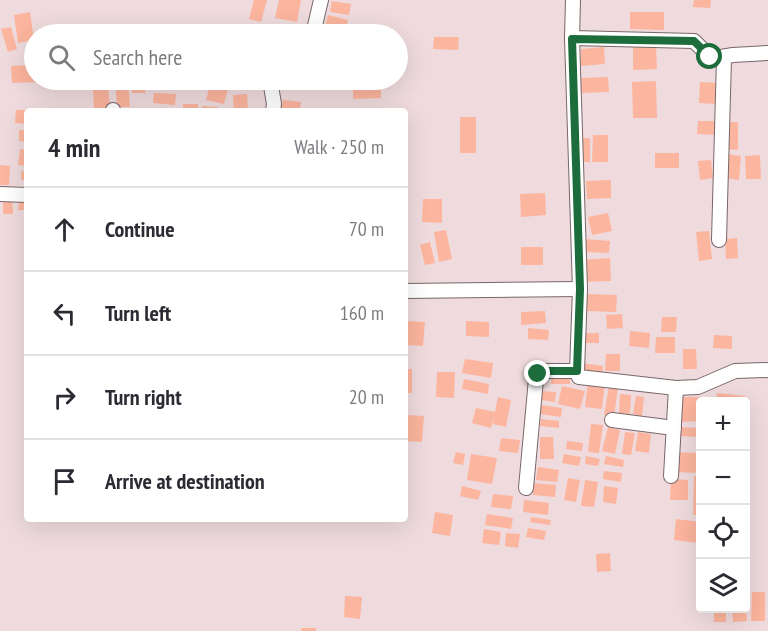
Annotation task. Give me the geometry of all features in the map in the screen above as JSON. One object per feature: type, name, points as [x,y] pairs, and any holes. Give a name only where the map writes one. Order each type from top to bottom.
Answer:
[{"type":"street","points":[[315,24],[321,0]]},
{"type":"street","points":[[573,0],[572,39],[580,289],[577,371],[579,377],[676,388],[698,387],[735,371],[768,370]]},
{"type":"street","points":[[572,39],[684,39],[694,41],[710,57],[724,58],[733,55],[768,53]]},
{"type":"street","points":[[719,240],[724,58]]},
{"type":"street","points":[[272,90],[273,108]]},
{"type":"street","points":[[0,194],[24,195]]},
{"type":"street","points":[[408,291],[580,289]]},
{"type":"street","points":[[526,488],[538,374],[543,371],[577,371]]},
{"type":"street","points":[[671,476],[676,388]]},
{"type":"street","points":[[612,420],[674,428]]},
{"type":"building","points":[[254,0],[267,0],[261,22],[249,19]]},
{"type":"building","points":[[279,0],[301,0],[297,22],[275,18]]},
{"type":"building","points":[[694,0],[711,0],[710,8],[693,7]]},
{"type":"building","points":[[332,1],[351,4],[349,15],[330,12]]},
{"type":"building","points":[[30,12],[32,24],[24,24],[24,42],[18,43],[14,15]]},
{"type":"building","points":[[630,12],[664,12],[664,30],[630,29]]},
{"type":"building","points":[[328,15],[348,20],[347,24],[326,24]]},
{"type":"building","points":[[11,27],[17,49],[8,52],[1,29]]},
{"type":"building","points":[[434,37],[459,37],[458,50],[433,49]]},
{"type":"building","points":[[633,45],[656,45],[657,69],[633,70]]},
{"type":"building","points":[[604,47],[605,64],[581,66],[581,49]]},
{"type":"building","points":[[24,65],[24,83],[12,83],[11,66]]},
{"type":"building","points":[[608,77],[609,92],[580,93],[580,78]]},
{"type":"building","points":[[656,81],[657,118],[633,118],[632,82]]},
{"type":"building","points":[[700,82],[718,83],[717,104],[699,103]]},
{"type":"building","points":[[93,90],[108,90],[110,108],[94,108]]},
{"type":"building","points":[[116,90],[129,90],[130,107],[117,107]]},
{"type":"building","points":[[132,90],[145,90],[145,93],[132,93]]},
{"type":"building","points":[[209,90],[228,90],[224,104],[206,100]]},
{"type":"building","points":[[353,90],[381,90],[381,98],[353,99]]},
{"type":"building","points":[[154,93],[176,94],[175,105],[153,103]]},
{"type":"building","points":[[247,94],[248,108],[234,108],[233,95]]},
{"type":"building","points":[[283,100],[301,102],[300,108],[282,108]]},
{"type":"building","points":[[183,104],[198,104],[198,108],[183,108]]},
{"type":"building","points":[[202,106],[218,107],[218,108],[202,108]]},
{"type":"building","points":[[16,110],[24,110],[24,124],[15,123]]},
{"type":"building","points":[[460,117],[476,117],[476,153],[460,153]]},
{"type":"building","points":[[698,121],[718,121],[718,135],[697,134]]},
{"type":"building","points":[[727,122],[738,122],[738,150],[726,149]]},
{"type":"building","points":[[19,130],[24,130],[24,142],[19,141]]},
{"type":"building","points":[[593,135],[608,135],[608,162],[592,162]]},
{"type":"building","points":[[580,138],[590,138],[590,162],[580,162]]},
{"type":"building","points":[[20,149],[24,150],[24,166],[18,165]]},
{"type":"building","points":[[655,153],[679,153],[679,168],[655,168]]},
{"type":"building","points":[[728,154],[741,156],[739,180],[725,178]]},
{"type":"building","points":[[760,155],[761,179],[746,179],[745,156]]},
{"type":"building","points":[[711,160],[713,178],[700,180],[698,161]]},
{"type":"building","points":[[0,165],[10,166],[9,185],[0,185]]},
{"type":"building","points":[[21,171],[24,172],[24,180],[21,180]]},
{"type":"building","points":[[611,180],[611,198],[587,199],[586,181]]},
{"type":"building","points":[[545,193],[546,215],[521,217],[520,194]]},
{"type":"building","points":[[3,199],[12,199],[13,214],[3,214]]},
{"type":"building","points":[[423,199],[442,199],[442,223],[422,222]]},
{"type":"building","points":[[19,201],[24,201],[24,210],[18,210]]},
{"type":"building","points":[[608,213],[612,231],[592,235],[588,217]]},
{"type":"building","points":[[446,230],[452,259],[439,262],[434,232]]},
{"type":"building","points":[[709,231],[712,259],[699,261],[696,232]]},
{"type":"building","points":[[737,238],[738,258],[726,259],[725,239]]},
{"type":"building","points":[[584,239],[610,241],[609,253],[583,252]]},
{"type":"building","points":[[430,242],[435,263],[425,265],[420,245]]},
{"type":"building","points":[[521,247],[543,247],[543,265],[521,265]]},
{"type":"building","points":[[610,258],[611,281],[582,282],[581,260]]},
{"type":"building","points":[[586,294],[617,295],[616,312],[586,311]]},
{"type":"building","points":[[545,311],[546,323],[521,325],[521,312]]},
{"type":"building","points":[[622,314],[623,328],[607,329],[606,315]]},
{"type":"building","points":[[662,317],[677,317],[676,332],[661,332]]},
{"type":"building","points":[[408,321],[425,322],[423,346],[408,345]]},
{"type":"building","points":[[466,321],[489,322],[489,337],[466,336]]},
{"type":"building","points":[[528,328],[549,330],[548,340],[528,339]]},
{"type":"building","points":[[630,331],[650,333],[649,348],[629,346]]},
{"type":"building","points":[[583,333],[599,333],[599,343],[582,343]]},
{"type":"building","points":[[714,335],[732,336],[732,349],[713,348]]},
{"type":"building","points":[[656,337],[675,337],[675,353],[655,353]]},
{"type":"building","points":[[683,349],[696,349],[697,369],[683,369]]},
{"type":"building","points":[[606,354],[620,354],[620,371],[605,371]]},
{"type":"building","points":[[465,359],[493,363],[491,378],[462,373]]},
{"type":"building","points":[[582,363],[603,366],[602,375],[581,372]]},
{"type":"building","points":[[408,369],[412,369],[412,393],[408,393]]},
{"type":"building","points":[[437,372],[455,372],[454,398],[436,397]]},
{"type":"building","points":[[552,376],[570,376],[570,384],[551,384]]},
{"type":"building","points":[[464,379],[489,384],[488,394],[462,389]]},
{"type":"building","points":[[588,382],[605,384],[602,409],[585,407]]},
{"type":"building","points":[[562,386],[585,391],[580,409],[558,404]]},
{"type":"building","points":[[609,386],[618,387],[614,417],[604,415]]},
{"type":"building","points":[[542,391],[556,392],[555,402],[541,400]]},
{"type":"building","points":[[717,393],[745,396],[745,397],[717,397]]},
{"type":"building","points":[[620,394],[631,395],[630,414],[619,413]]},
{"type":"building","points":[[636,396],[644,397],[642,416],[633,414]]},
{"type":"building","points":[[498,397],[511,400],[506,427],[493,424],[494,416],[491,428],[472,423],[476,408],[495,412]]},
{"type":"building","points":[[679,397],[696,397],[696,421],[679,422]]},
{"type":"building","points":[[541,405],[562,408],[561,417],[540,414]]},
{"type":"building","points":[[408,415],[424,416],[422,442],[408,441]]},
{"type":"building","points":[[541,419],[559,421],[559,428],[540,426]]},
{"type":"building","points":[[591,424],[603,425],[599,453],[588,452]]},
{"type":"building","points":[[608,427],[620,430],[615,454],[602,451]]},
{"type":"building","points":[[678,427],[696,428],[696,437],[678,436]]},
{"type":"building","points":[[625,432],[635,433],[631,455],[622,454]]},
{"type":"building","points":[[638,432],[651,434],[649,453],[635,451]]},
{"type":"building","points":[[540,437],[553,437],[554,459],[540,459]]},
{"type":"building","points":[[501,438],[520,440],[518,453],[499,451]]},
{"type":"building","points":[[567,441],[583,443],[582,451],[566,449]]},
{"type":"building","points":[[456,452],[465,454],[463,465],[453,463]]},
{"type":"building","points":[[676,452],[696,453],[696,473],[675,472]]},
{"type":"building","points":[[471,454],[497,458],[492,484],[467,480]]},
{"type":"building","points":[[564,454],[581,457],[579,466],[562,463]]},
{"type":"building","points":[[586,456],[600,459],[598,466],[585,464]]},
{"type":"building","points":[[606,456],[624,460],[623,467],[604,464]]},
{"type":"building","points":[[538,467],[559,470],[557,482],[536,480]]},
{"type":"building","points":[[604,471],[622,473],[621,482],[603,479]]},
{"type":"building","points":[[694,476],[696,476],[696,515],[693,515]]},
{"type":"building","points":[[568,478],[580,480],[576,502],[564,500]]},
{"type":"building","points":[[671,479],[688,480],[688,500],[670,500]]},
{"type":"building","points":[[585,480],[598,482],[594,507],[581,506]]},
{"type":"building","points":[[534,483],[556,485],[555,497],[533,495]]},
{"type":"building","points":[[462,486],[481,491],[478,500],[460,496]]},
{"type":"building","points":[[604,486],[618,488],[616,504],[603,502]]},
{"type":"building","points":[[493,494],[513,496],[511,509],[491,507]]},
{"type":"building","points":[[524,500],[549,503],[548,515],[523,512]]},
{"type":"building","points":[[435,512],[453,515],[450,536],[432,533]]},
{"type":"building","points":[[487,514],[513,518],[511,529],[485,525]]},
{"type":"building","points":[[531,517],[551,520],[550,525],[530,522]]},
{"type":"building","points":[[676,519],[696,522],[696,543],[674,540]]},
{"type":"building","points":[[528,528],[546,531],[544,540],[526,537]]},
{"type":"building","points":[[484,529],[501,532],[499,545],[482,543]]},
{"type":"building","points":[[506,533],[520,534],[518,548],[505,546]]},
{"type":"building","points":[[610,553],[611,571],[597,572],[596,554]]},
{"type":"building","points":[[752,592],[765,592],[765,621],[751,621]]},
{"type":"building","points":[[345,596],[362,597],[360,619],[344,617]]},
{"type":"building","points":[[714,613],[726,613],[726,622],[714,622]]},
{"type":"building","points":[[732,613],[746,613],[747,621],[733,622]]},
{"type":"building","points":[[301,628],[316,628],[316,631],[301,631]]},
{"type":"route","points":[[538,374],[543,371],[577,371],[580,289],[572,39],[674,41],[684,39],[702,46],[710,57]]}]
